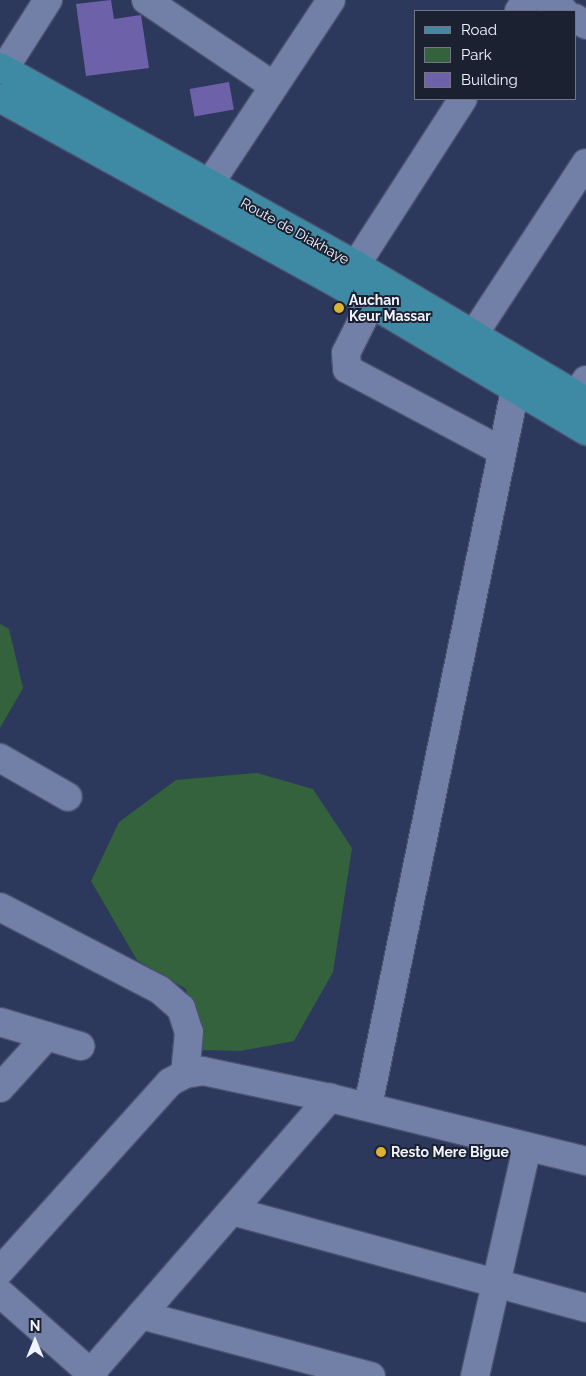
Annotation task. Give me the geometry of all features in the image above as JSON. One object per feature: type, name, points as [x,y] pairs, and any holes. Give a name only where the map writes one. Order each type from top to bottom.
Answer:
[{"type":"main road","name":"Route de Diakhaye","points":[[2,68],[210,183],[349,276],[371,303],[514,390],[586,431]]},
{"type":"main road","name":"Route de Diakhaye","points":[[0,98],[349,276],[474,334],[583,392]]},
{"type":"street","points":[[2,68],[48,0]]},
{"type":"street","points":[[210,183],[332,0]]},
{"type":"street","points":[[547,0],[562,10]]},
{"type":"street","points":[[159,4],[274,86]]},
{"type":"street","points":[[349,276],[462,100]]},
{"type":"street","points":[[474,334],[586,162]]},
{"type":"street","points":[[371,303],[346,352],[347,369],[502,451]]},
{"type":"street","points":[[368,1106],[514,390]]},
{"type":"street","points":[[0,758],[68,797]]},
{"type":"street","points":[[0,907],[160,990],[181,1008],[189,1032],[185,1074]]},
{"type":"street","points":[[0,1022],[80,1046]]},
{"type":"street","points":[[0,1088],[46,1036]]},
{"type":"street","points":[[0,1271],[170,1082],[185,1074],[203,1071],[368,1106],[527,1148],[586,1161]]},
{"type":"street","points":[[0,1293],[91,1375],[140,1315],[330,1098]]},
{"type":"street","points":[[475,1376],[527,1148]]},
{"type":"street","points":[[232,1211],[586,1308]]},
{"type":"street","points":[[140,1315],[371,1376]]},
{"type":"green space","points":[[0,624],[9,629],[23,688],[0,728]]},
{"type":"green space","points":[[257,773],[313,789],[352,848],[333,972],[294,1041],[240,1051],[203,1050],[186,989],[137,960],[91,881],[119,822],[176,780]]},
{"type":"building","points":[[111,0],[114,19],[141,15],[149,68],[86,76],[76,4]]},
{"type":"building","points":[[229,82],[234,110],[194,117],[190,89]]},
{"type":"place","name":"Auchan Keur Massar","points":[[339,308]]},
{"type":"place","name":"Resto Mere Bigue","points":[[381,1152]]}]
